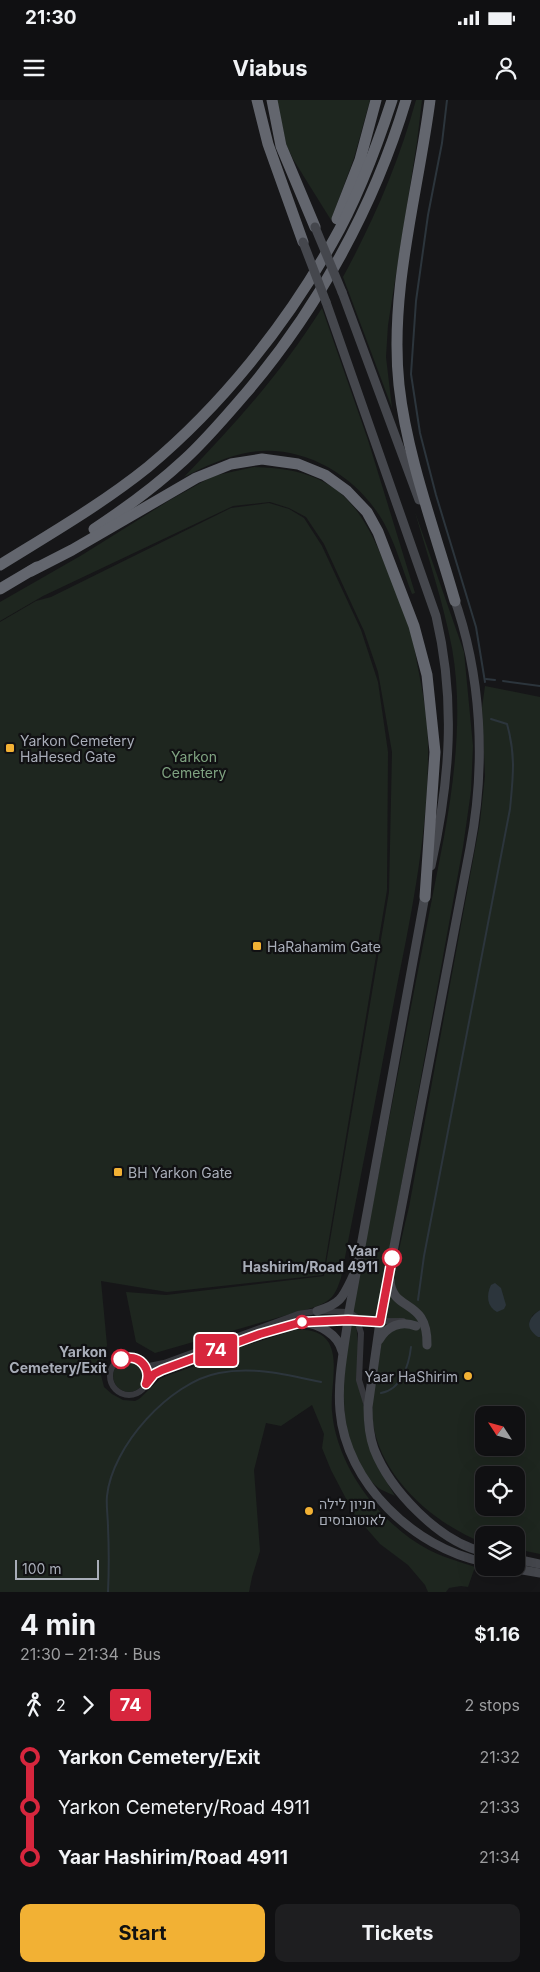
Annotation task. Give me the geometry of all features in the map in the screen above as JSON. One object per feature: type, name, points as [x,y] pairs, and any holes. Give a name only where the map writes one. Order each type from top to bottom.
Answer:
[{"type":"highway","points":[[257,100],[268,144],[303,242]]},
{"type":"highway","points":[[272,100],[281,146],[315,227]]},
{"type":"highway","points":[[310,279],[355,174],[376,100]]},
{"type":"highway","points":[[0,565],[94,506],[146,468],[211,407],[252,360],[310,279],[332,243],[356,195],[392,100]]},
{"type":"highway","points":[[31,571],[151,489],[199,446],[256,381],[318,293],[344,249],[384,164],[406,100]]},
{"type":"highway","points":[[430,100],[402,279],[397,334],[398,367],[406,432],[455,601]]},
{"type":"highway","points":[[0,589],[72,550],[196,478],[231,464],[262,459],[298,464],[324,475],[347,490],[366,512],[378,532],[414,626],[427,675],[435,752],[425,897]]},
{"type":"main road","points":[[315,227],[342,292],[455,601],[465,635],[474,687],[479,746],[474,830],[380,1322],[368,1407],[369,1430],[373,1447],[395,1486],[413,1506],[442,1531],[455,1540],[475,1548]]},
{"type":"main road","points":[[303,242],[326,302],[436,616],[443,651],[449,705],[447,775],[359,1259],[352,1318],[343,1353],[339,1382],[341,1417],[349,1450],[359,1472],[372,1491],[422,1536],[442,1548],[475,1560]]},
{"type":"main road","points":[[317,1311],[330,1308],[340,1301],[354,1274],[359,1259]]},
{"type":"main road","points":[[390,1270],[390,1286],[394,1295],[417,1311],[423,1319],[427,1344]]},
{"type":"main road","points":[[302,1322],[315,1325],[329,1332],[340,1343],[343,1353]]},
{"type":"main road","points":[[376,1350],[381,1336],[391,1327],[400,1324],[416,1326]]},
{"type":"main road","points":[[525,1561],[540,1564]]},
{"type":"main road","points":[[525,1570],[540,1573]]},
{"type":"street","points":[[352,1318],[302,1322],[260,1334],[162,1370],[154,1374],[138,1393],[126,1395],[116,1390],[111,1382],[112,1368],[120,1359],[132,1357],[149,1366],[164,1364],[298,1314],[317,1311],[380,1322],[401,1320],[416,1326],[427,1344]]},
{"type":"street","points":[[352,1318],[361,1333],[359,1380],[368,1407]]},
{"type":"street","points":[[142,1362],[148,1375],[146,1384]]},
{"type":"green space","points":[[277,100],[370,100],[354,158],[331,220],[293,159],[286,144]]},
{"type":"green space","points":[[416,100],[422,100],[417,142],[388,325],[386,357],[392,408],[343,277],[385,190],[402,146]]},
{"type":"green space","points":[[322,308],[368,440],[415,593],[412,594],[392,540],[373,506],[345,478],[328,467],[291,453],[251,452],[225,459],[184,477],[258,396],[291,354]]},
{"type":"green space","points":[[254,467],[283,469],[307,475],[326,483],[343,495],[356,510],[368,529],[390,577],[415,650],[428,734],[426,809],[412,905],[341,1278],[335,1293],[326,1302],[315,1307],[155,1353],[136,1342],[126,1292],[166,1295],[324,1276],[389,892],[392,752],[378,672],[364,631],[324,544],[306,517],[289,508],[270,502],[233,506],[43,596],[0,621],[0,602],[213,476]]},
{"type":"green space","name":"Yarkon Cemetery","points":[[269,503],[289,509],[304,518],[322,546],[361,630],[378,682],[388,752],[387,890],[323,1275],[167,1292],[101,1281],[107,1345],[100,1371],[104,1387],[112,1394],[123,1400],[135,1401],[160,1379],[238,1348],[295,1330],[318,1333],[326,1339],[332,1351],[334,1376],[332,1411],[335,1432],[342,1452],[364,1491],[378,1509],[411,1539],[434,1553],[475,1567],[468,1587],[449,1588],[446,1592],[428,1592],[425,1585],[408,1565],[380,1544],[354,1514],[322,1448],[324,1434],[312,1405],[281,1426],[266,1423],[254,1470],[260,1551],[249,1592],[0,1592],[0,622],[36,601],[51,597],[231,508]]},
{"type":"green space","points":[[415,512],[464,652],[473,746],[471,791],[463,847],[377,1318],[360,1318],[352,1310],[444,837],[456,743],[457,695],[452,648],[440,597]]},
{"type":"green space","points":[[485,686],[540,697],[540,1310],[533,1315],[529,1322],[538,1337],[540,1337],[540,1554],[525,1551],[525,1526],[475,1526],[475,1539],[447,1524],[429,1511],[398,1480],[387,1462],[378,1443],[372,1414],[374,1387],[386,1315],[409,1207],[480,822],[485,776],[482,708]]},
{"type":"green space","points":[[356,1322],[363,1401],[370,1449],[377,1466],[395,1496],[377,1487],[362,1468],[353,1449],[347,1429],[344,1408],[345,1365],[350,1323]]},
{"type":"green space","points":[[129,1360],[140,1365],[145,1376],[140,1387],[129,1392],[118,1387],[113,1376],[118,1365]]},
{"type":"shaded area","points":[[495,1283],[501,1288],[506,1305],[504,1309],[497,1312],[489,1304],[488,1297],[491,1285]]},
{"type":"shaded area","points":[[540,1310],[540,1337],[538,1337],[531,1330],[529,1323],[530,1319]]},
{"type":"waterway","points":[[447,100],[442,143],[428,215],[416,301],[411,374],[420,433],[436,495],[476,627],[485,682]]},
{"type":"waterway","points":[[486,679],[495,680]]},
{"type":"waterway","points":[[503,681],[540,686]]},
{"type":"waterway","points":[[418,1300],[424,1256],[510,809],[513,766],[510,736],[507,724],[491,719]]},
{"type":"waterway","points":[[381,1393],[394,1387],[403,1376],[411,1347]]},
{"type":"waterway","points":[[108,1592],[107,1496],[111,1477],[132,1437],[146,1419],[182,1389],[200,1379],[219,1373],[245,1370],[258,1371],[321,1382]]},
{"type":"bus line","name":"74","points":[[121,1359],[132,1357],[142,1362],[148,1375],[146,1384],[154,1374],[162,1370],[289,1325],[302,1322],[348,1320],[380,1322],[392,1258]]},
{"type":"place","name":"Yarkon Cemetery HaHesed Gate","points":[[10,748]]},
{"type":"place","name":"HaRahamim Gate","points":[[257,946]]},
{"type":"place","name":"BH Yarkon Gate","points":[[118,1172]]},
{"type":"place","name":"Yaar Hashirim/Road 4911","points":[[392,1258]]},
{"type":"place","name":"Yarkon Cemetery/Exit","points":[[121,1359]]},
{"type":"place","name":"Yaar HaShirim","points":[[468,1376]]},
{"type":"place","name":"חניון לילה לאוטובוסים","points":[[309,1511]]}]
